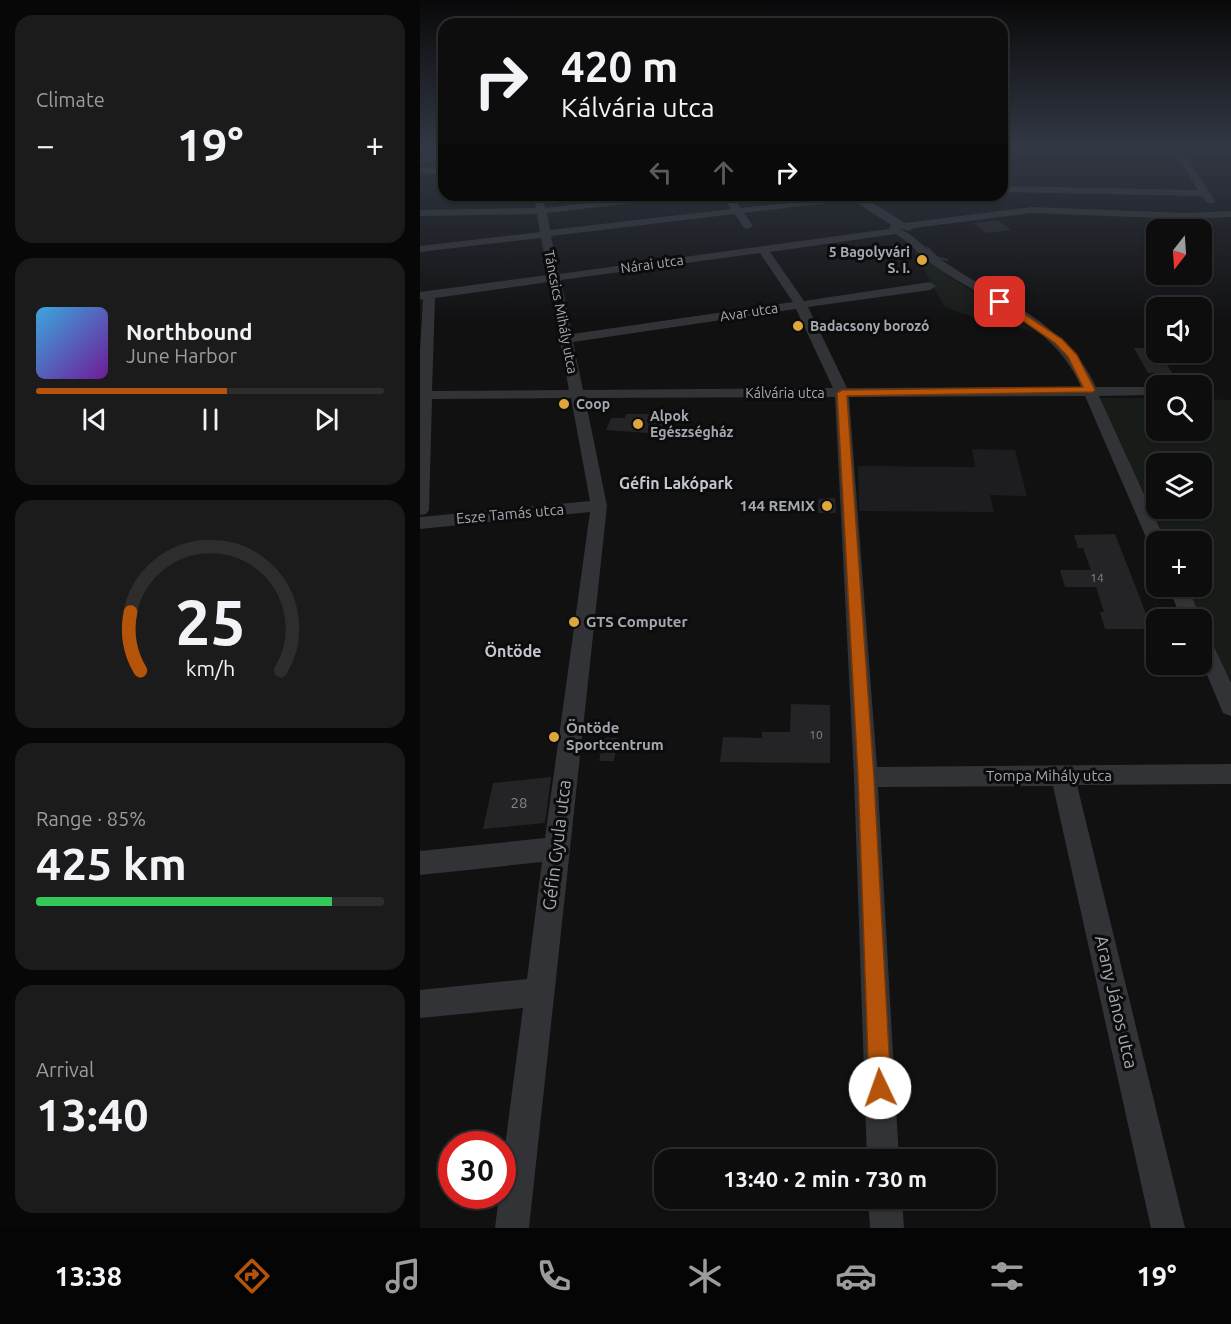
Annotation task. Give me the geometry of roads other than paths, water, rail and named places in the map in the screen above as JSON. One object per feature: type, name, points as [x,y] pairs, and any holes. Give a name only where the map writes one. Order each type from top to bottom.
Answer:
[{"type":"street","name":"Táncsics Mihály utca","points":[[541,206],[576,393]]},
{"type":"street","points":[[420,213],[542,211],[582,206]]},
{"type":"street","points":[[734,206],[748,226]]},
{"type":"street","points":[[420,249],[779,206]]},
{"type":"street","points":[[874,206],[934,260],[1027,318],[1059,341],[1072,355],[1090,390],[1152,531]]},
{"type":"street","points":[[882,206],[900,228]]},
{"type":"street","name":"Nárai utca","points":[[424,296],[763,249],[990,213],[1039,209],[1180,216],[1229,215]]},
{"type":"street","points":[[763,249],[800,304],[842,393],[866,777],[883,1149]]},
{"type":"street","name":"Avar utca","points":[[567,339],[930,286]]},
{"type":"street","points":[[420,510],[424,296]]},
{"type":"street","name":"Kálvária utca","points":[[422,395],[1090,390],[1146,393]]},
{"type":"street","name":"Géfin Gyula utca","points":[[512,1228],[599,506],[576,393]]},
{"type":"street","name":"Esze Tamás utca","points":[[420,523],[599,506]]},
{"type":"street","points":[[1212,664],[1231,707]]},
{"type":"street","name":"Tompa Mihály utca","points":[[866,777],[1231,774]]},
{"type":"street","name":"Arany János utca","points":[[1063,776],[1168,1228]]},
{"type":"street","points":[[420,863],[556,849]]},
{"type":"street","points":[[420,1004],[540,992]]},
{"type":"street","points":[[886,1209],[887,1228]]},
{"type":"waterway","points":[[927,247],[937,257]]},
{"type":"waterway","points":[[937,257],[947,260]]},
{"type":"place","name":"5 Bagolyvári S. I.","points":[[922,260]]},
{"type":"place","name":"Badacsony borozó","points":[[798,326]]},
{"type":"place","name":"Coop","points":[[564,404]]},
{"type":"place","name":"Alpok Egészségház","points":[[638,424]]},
{"type":"place","name":"144 REMIX","points":[[827,506]]},
{"type":"place","name":"GTS Computer","points":[[574,622]]},
{"type":"place","name":"Öntöde Sportcentrum","points":[[554,737]]},
{"type":"district","name":"Géfin Lakópark","points":[[676,483]]},
{"type":"district","name":"Öntöde","points":[[513,651]]}]
